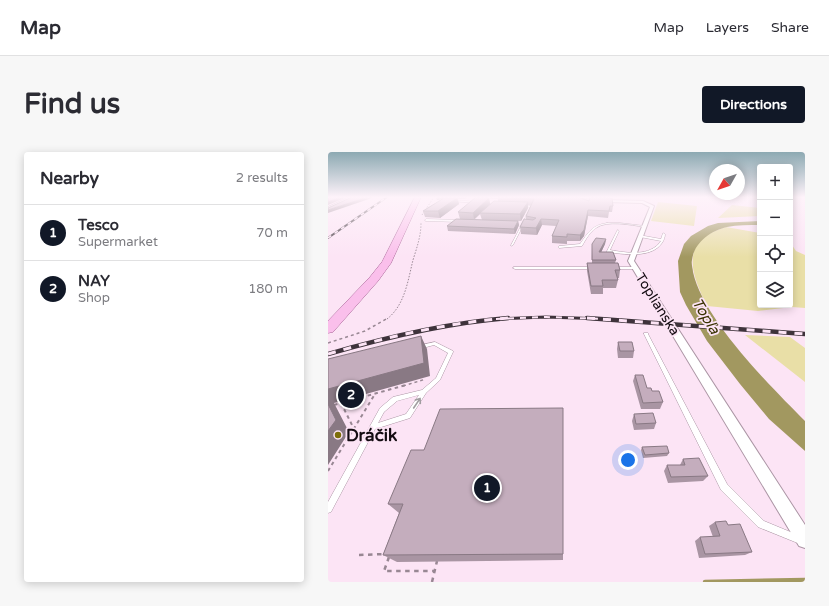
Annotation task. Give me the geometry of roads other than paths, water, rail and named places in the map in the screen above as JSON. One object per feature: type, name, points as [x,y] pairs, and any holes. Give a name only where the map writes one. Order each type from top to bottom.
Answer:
[{"type":"main road","points":[[332,326],[374,279],[386,263],[408,217]]},
{"type":"street","name":"Toplianska","points":[[648,217],[631,261],[805,541]]},
{"type":"lane","points":[[454,221],[458,217]]},
{"type":"lane","points":[[512,245],[526,217]]},
{"type":"lane","points":[[426,220],[462,221]]},
{"type":"lane","points":[[515,223],[529,224]]},
{"type":"lane","points":[[559,248],[581,245],[593,228],[599,224],[607,223],[644,226]]},
{"type":"lane","points":[[618,231],[608,251],[634,253],[649,252],[661,244],[664,234]]},
{"type":"lane","points":[[640,236],[662,240]]},
{"type":"lane","points":[[515,268],[598,268]]},
{"type":"lane","points":[[606,268],[636,268]]},
{"type":"lane","points":[[646,334],[724,487],[761,524],[805,541]]},
{"type":"lane","points":[[373,427],[408,416],[424,392],[438,379],[451,352],[435,343],[412,349]]},
{"type":"lane","points":[[328,509],[382,410],[394,399],[424,392]]},
{"type":"water","name":"Topľa","points":[[757,221],[757,225],[727,227],[715,231],[699,243],[693,254],[692,262],[693,272],[699,291],[724,331],[740,351],[805,421],[805,451],[769,419],[740,384],[707,341],[680,292],[678,261],[684,244],[691,236],[708,226],[718,223]]},
{"type":"waterway","points":[[705,582],[805,580]]},
{"type":"railway","points":[[328,238],[358,217]]},
{"type":"railway","points":[[497,319],[546,317],[597,319]]},
{"type":"railway","points":[[497,319],[508,318]]},
{"type":"railway","points":[[587,318],[597,319]]},
{"type":"railway","points":[[328,354],[372,342],[439,327],[497,319]]},
{"type":"railway","points":[[597,319],[605,319]]},
{"type":"railway","points":[[597,319],[805,334]]},
{"type":"place","name":"NAY","points":[[351,395]]},
{"type":"place","name":"Dráčik","points":[[338,435]]},
{"type":"place","name":"Tesco","points":[[487,488]]}]
